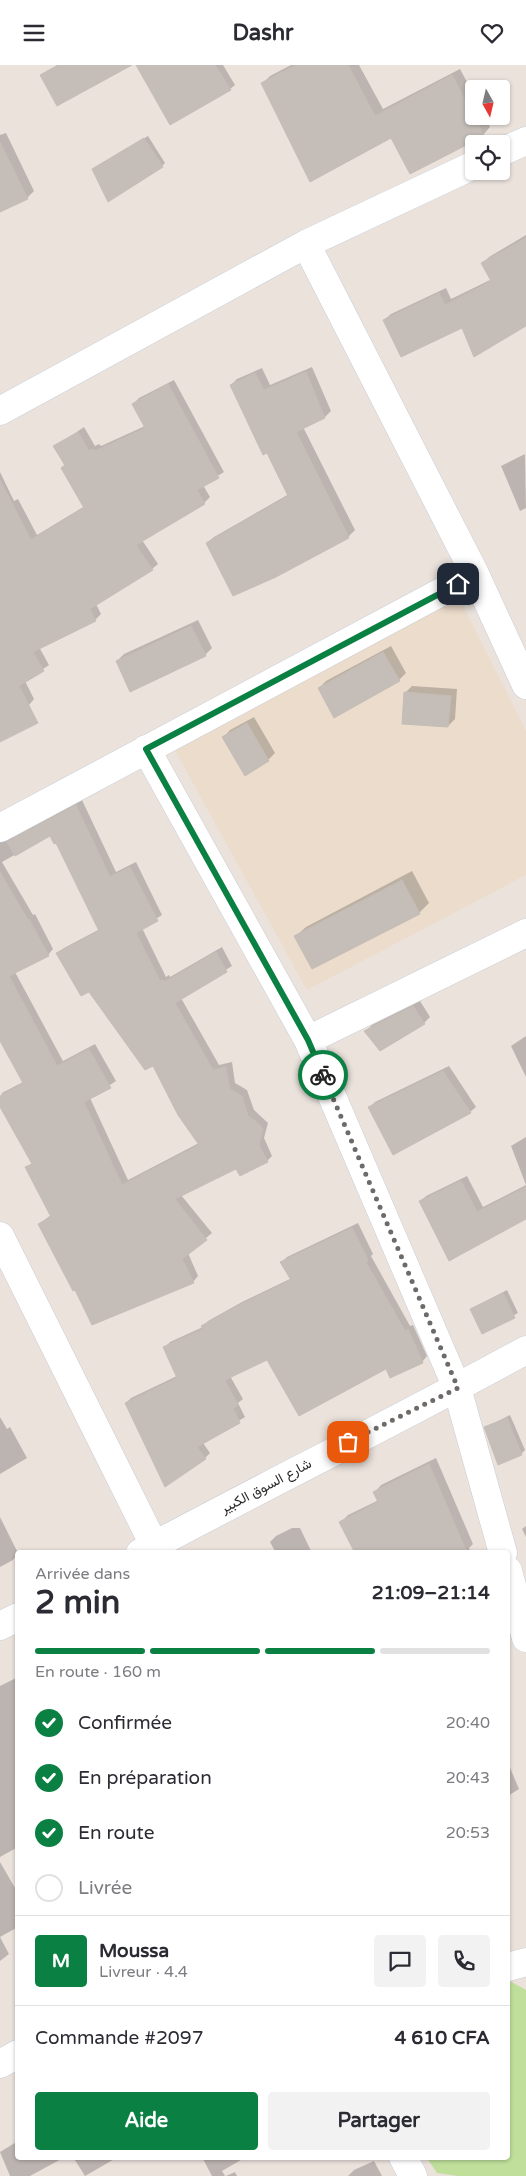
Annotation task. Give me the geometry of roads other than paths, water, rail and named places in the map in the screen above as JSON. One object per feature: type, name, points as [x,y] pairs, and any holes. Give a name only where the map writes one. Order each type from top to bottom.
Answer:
[{"type":"street","points":[[510,148],[526,141]]},
{"type":"street","points":[[0,411],[306,244],[465,169]]},
{"type":"street","points":[[306,244],[475,575],[526,685]]},
{"type":"street","points":[[0,829],[146,749],[475,575]]},
{"type":"street","points":[[146,749],[308,1040],[458,1388],[501,1550]]},
{"type":"street","points":[[308,1040],[526,933]]},
{"type":"street","points":[[0,1236],[147,1549]]},
{"type":"street","name":"شارع السوق الكبير","points":[[147,1549],[458,1388],[526,1350]]},
{"type":"street","points":[[510,1578],[526,1638]]},
{"type":"street","points":[[0,1625],[15,1618]]},
{"type":"street","points":[[510,1966],[526,1962]]},
{"type":"street","points":[[0,2064],[15,2056]]},
{"type":"street","points":[[405,2160],[413,2176]]}]
